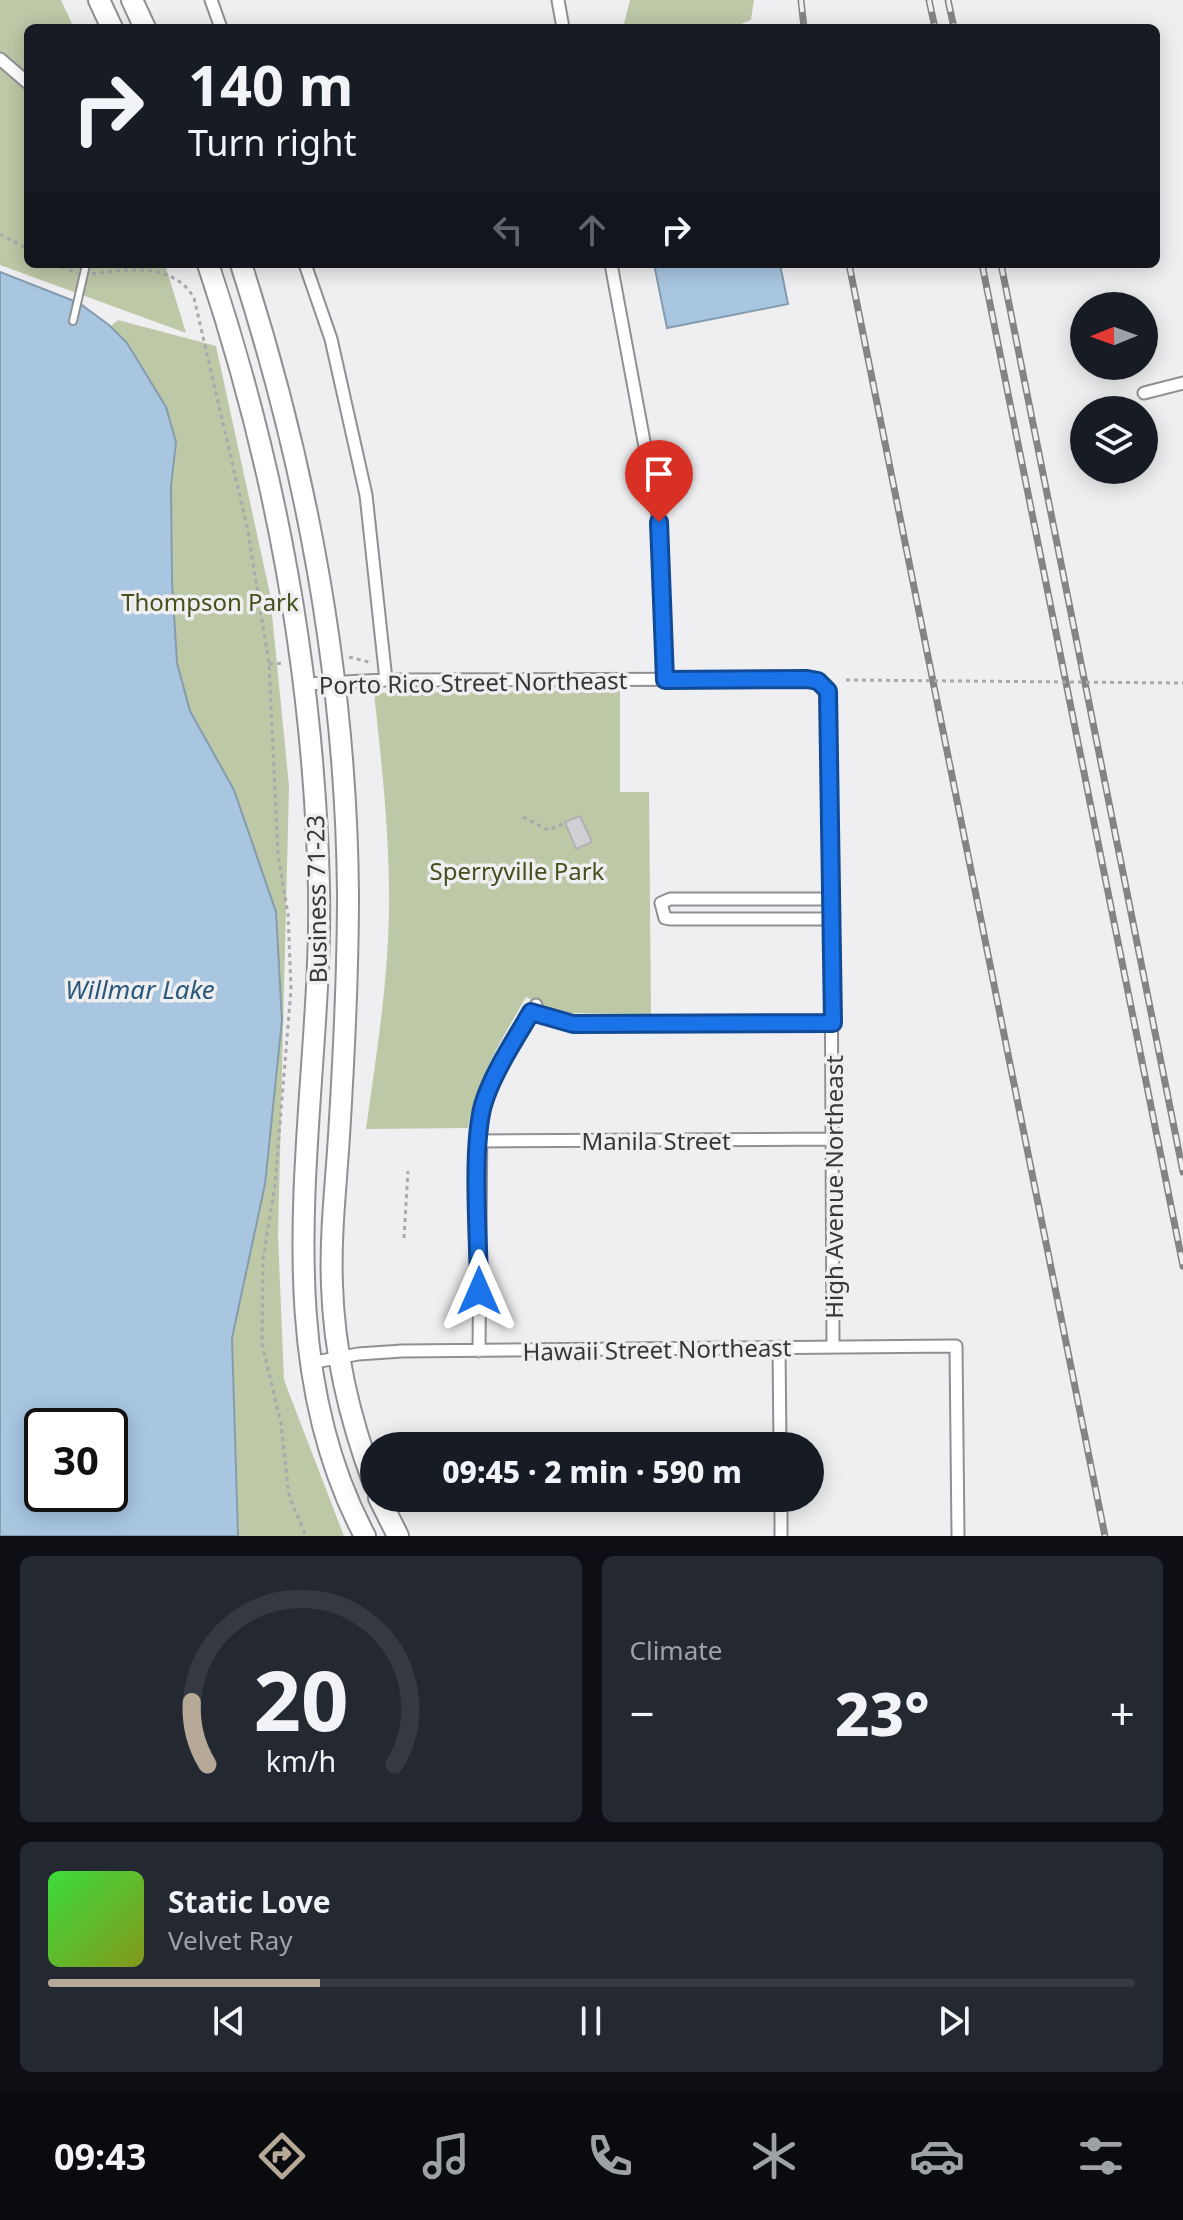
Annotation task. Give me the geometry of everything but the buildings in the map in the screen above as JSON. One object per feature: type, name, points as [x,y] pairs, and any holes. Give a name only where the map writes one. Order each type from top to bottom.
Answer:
[{"type":"highway","points":[[99,0],[110,24]]},
{"type":"highway","points":[[132,0],[143,24]]},
{"type":"highway","name":"Business 71-23","points":[[209,268],[236,348],[276,505],[305,684],[319,892],[313,1083],[303,1226],[310,1363],[335,1465],[365,1536]]},
{"type":"highway","name":"Business 71-23","points":[[242,268],[294,450],[320,579],[335,682],[348,903],[348,987],[332,1256],[340,1357],[347,1402],[360,1441]]},
{"type":"highway","points":[[386,1512],[398,1536]]},
{"type":"street","points":[[211,0],[220,24]]},
{"type":"street","points":[[558,0],[562,24]]},
{"type":"street","points":[[0,59],[24,80]]},
{"type":"street","points":[[306,268],[331,339],[366,495],[386,680]]},
{"type":"street","points":[[612,268],[659,521],[665,680]]},
{"type":"street","points":[[1144,393],[1183,383]]},
{"type":"street","name":"Porto Rico Street Northeast","points":[[305,684],[386,680],[807,679],[818,681],[828,691]]},
{"type":"street","name":"High Avenue Northeast","points":[[828,691],[833,919],[833,1347]]},
{"type":"street","points":[[832,899],[670,899],[661,903],[660,909],[665,918],[670,919],[833,919]]},
{"type":"street","points":[[479,1351],[479,1141],[488,1090],[533,1008]]},
{"type":"street","name":"Manila Street","points":[[479,1141],[833,1139]]},
{"type":"street","name":"Hawaii Street Northeast","points":[[310,1363],[340,1357],[479,1351],[956,1346],[958,1536]]},
{"type":"street","points":[[779,1347],[780,1432]]},
{"type":"street","points":[[781,1512],[781,1536]]},
{"type":"lane","points":[[73,321],[85,272]]},
{"type":"lane","points":[[533,1008],[573,1024],[833,1023]]},
{"type":"path","points":[[0,234],[24,247]]},
{"type":"path","points":[[70,268],[85,272],[143,270],[158,273],[180,280],[194,298],[234,464],[261,601],[269,664],[278,855],[291,950],[287,1057],[263,1259],[262,1344],[281,1423],[289,1496],[306,1536]]},
{"type":"path","points":[[846,680],[1183,683]]},
{"type":"path","points":[[523,817],[548,830],[565,823]]},
{"type":"path","points":[[404,1238],[408,1171]]},
{"type":"green space","points":[[0,0],[61,0],[72,24],[24,24],[24,268],[166,268],[186,333],[0,265]]},
{"type":"green space","points":[[630,0],[754,0],[751,20],[741,24],[624,24]]},
{"type":"green space","name":"Thompson Park","points":[[118,320],[216,346],[270,594],[289,786],[278,1235],[284,1380],[344,1536],[233,1536],[159,651],[98,337]]},
{"type":"green space","name":"Sperryville Park","points":[[620,690],[620,792],[649,792],[651,1014],[560,1013],[526,997],[484,1076],[468,1128],[366,1129],[384,993],[389,911],[387,829],[374,693]]},
{"type":"water","points":[[655,268],[781,268],[788,304],[667,328]]},
{"type":"water","name":"Willmar Lake","points":[[0,272],[79,303],[109,325],[127,343],[166,407],[176,442],[171,486],[177,663],[190,711],[234,790],[276,912],[282,1020],[265,1184],[232,1338],[238,1536],[0,1536]]},
{"type":"railway","points":[[801,0],[804,24]]},
{"type":"railway","points":[[929,0],[934,24]]},
{"type":"railway","points":[[948,0],[953,24]]},
{"type":"railway","points":[[850,268],[1105,1536]]},
{"type":"railway","points":[[983,268],[1183,1266]]},
{"type":"railway","points":[[1002,268],[1183,1172]]},
{"type":"route","points":[[479,1291],[479,1129],[483,1106],[497,1071],[531,1012],[558,1023],[573,1024],[833,1023],[828,691],[818,681],[807,679],[665,680],[659,522]]}]
